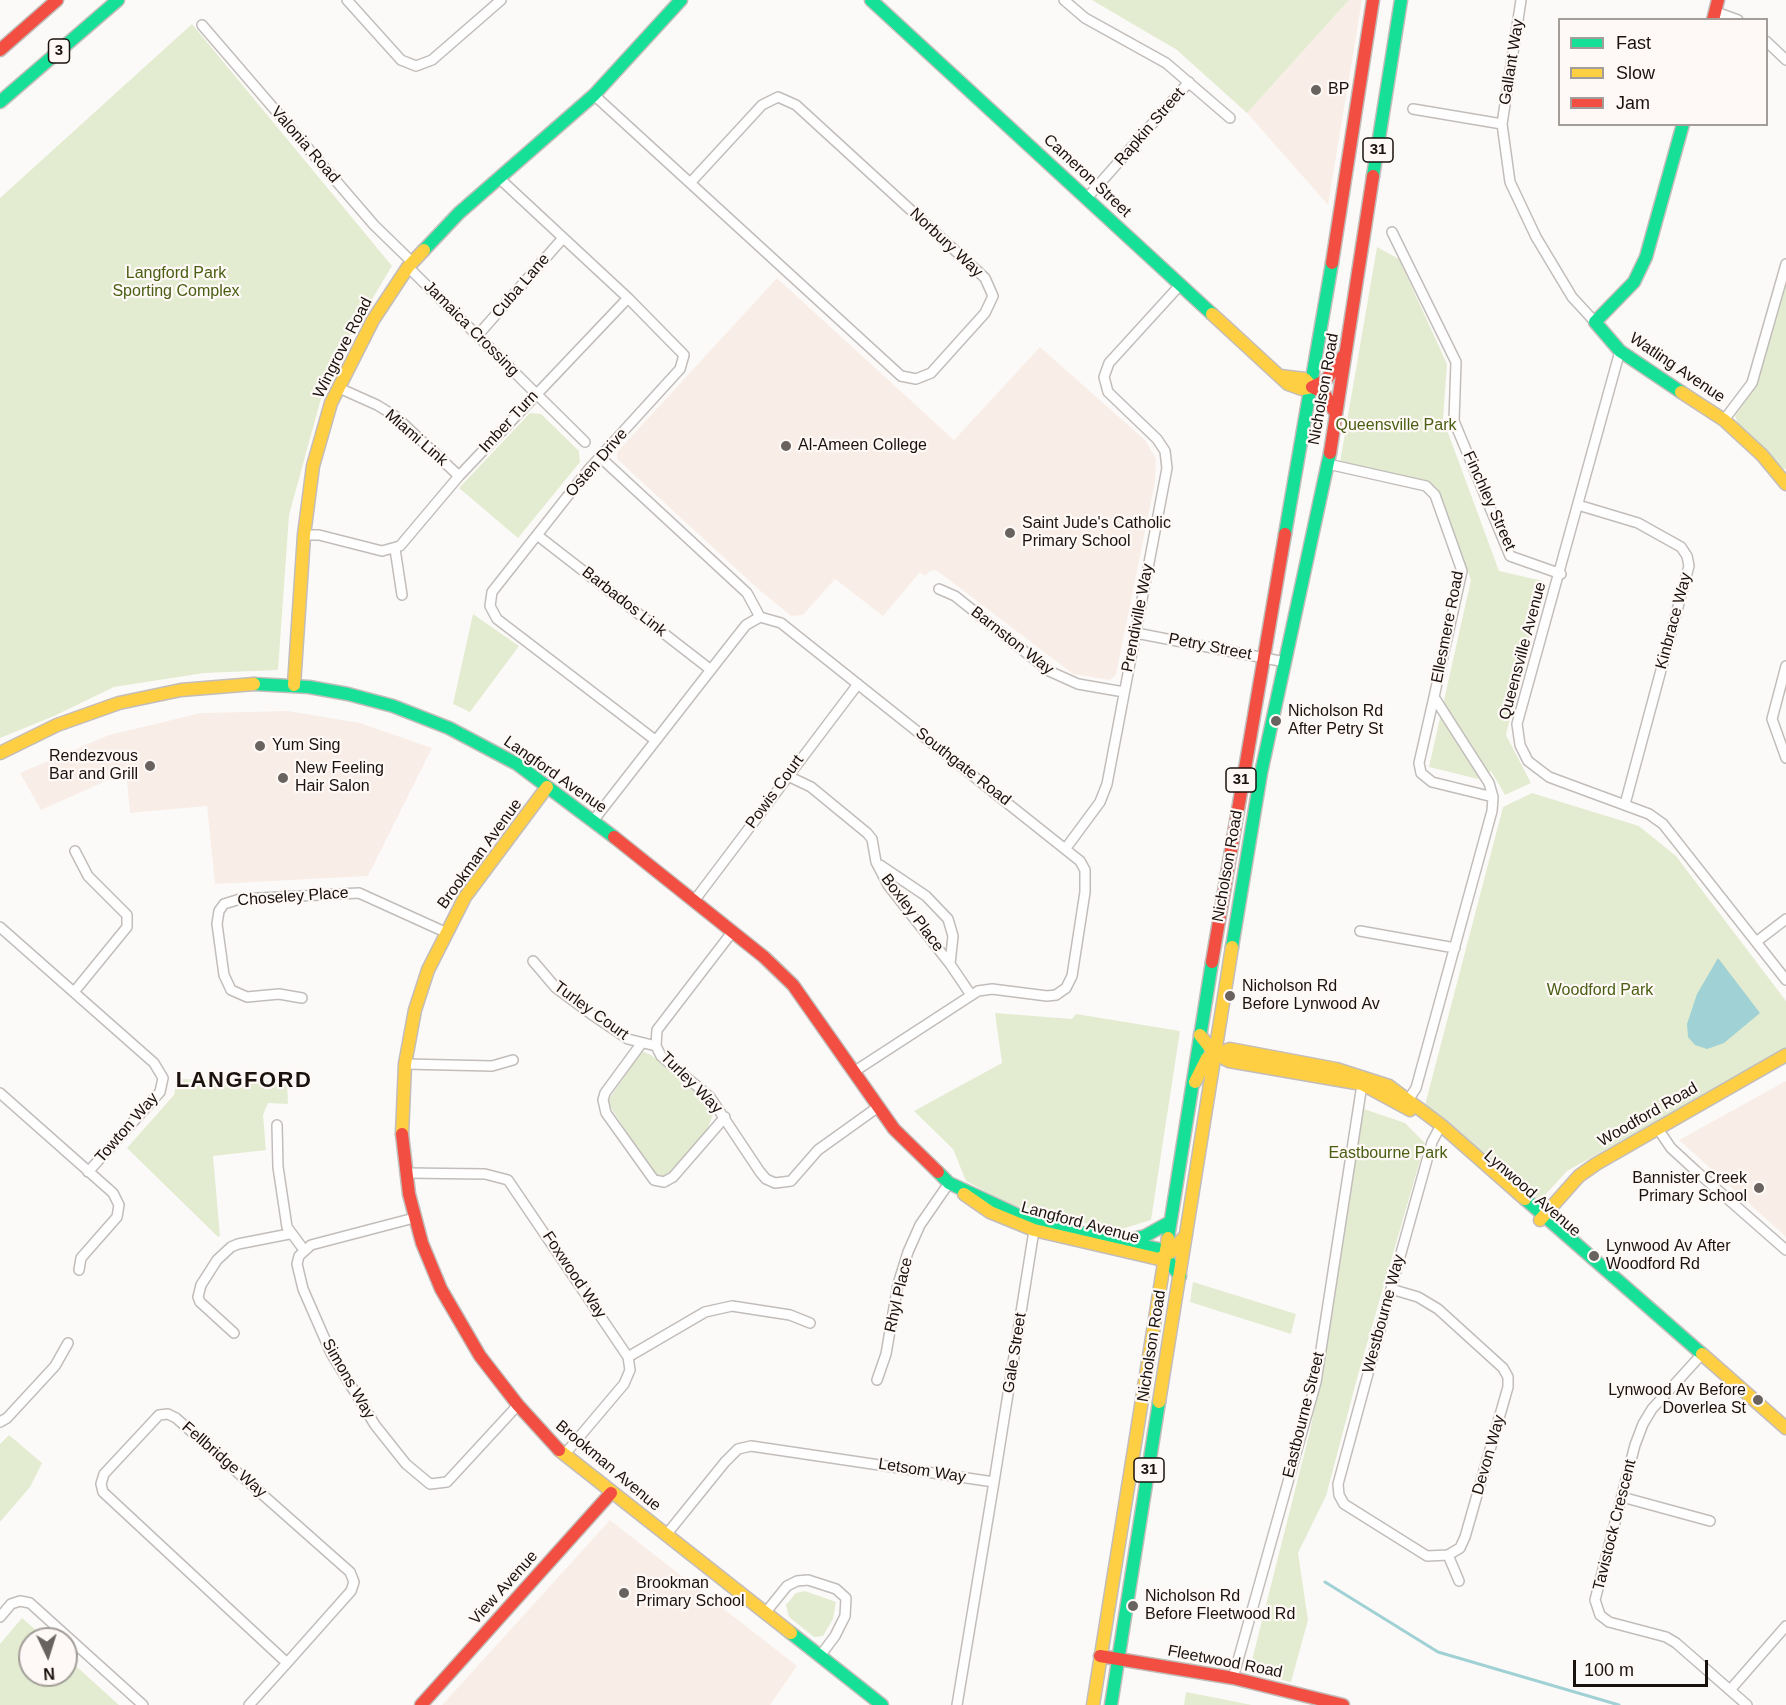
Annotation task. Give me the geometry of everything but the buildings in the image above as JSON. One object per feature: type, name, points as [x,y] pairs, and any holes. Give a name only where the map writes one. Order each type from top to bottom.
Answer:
[{"type":"main road","name":"3","points":[[0,50],[57,0]]},
{"type":"main road","name":"3","points":[[0,102],[118,0]]},
{"type":"main road","name":"Wingrove Road","points":[[294,685],[304,536],[313,466],[331,403],[373,320],[410,265],[459,213],[594,95],[681,0]]},
{"type":"main road","name":"Cameron Street","points":[[871,0],[1280,376],[1305,379],[1312,387]]},
{"type":"main road","name":"Nicholson Road","points":[[1093,1705],[1200,1035],[1263,657],[1312,387],[1374,0]]},
{"type":"main road","name":"Nicholson Road","points":[[1111,1705],[1261,773],[1328,464],[1401,0]]},
{"type":"main road","points":[[1595,322],[1629,289],[1646,257],[1682,126]]},
{"type":"main road","name":"Watling Avenue","points":[[1595,322],[1620,351],[1724,420],[1762,455],[1785,481]]},
{"type":"main road","points":[[1312,387],[1326,380],[1348,348]]},
{"type":"main road","points":[[1312,387],[1324,393],[1336,414]]},
{"type":"main road","name":"Langford Avenue","points":[[0,752],[57,725],[119,703],[146,696],[245,683],[294,685],[375,701],[449,728],[517,764],[733,931],[793,985],[878,1107],[913,1150],[974,1203],[990,1212],[1034,1226],[1150,1257],[1159,1258],[1165,1255],[1160,1249],[1034,1226]]},
{"type":"main road","name":"Brookman Avenue","points":[[547,787],[485,869],[445,932],[421,990],[405,1064],[402,1105],[405,1173],[414,1218],[429,1264],[453,1313],[480,1356],[518,1405],[564,1455],[882,1705]]},
{"type":"main road","points":[[1191,1090],[1207,1058],[1215,1054],[1200,1035]]},
{"type":"main road","name":"Lynwood Avenue","points":[[1215,1054],[1230,1049],[1389,1086],[1699,1357],[1786,1438]]},
{"type":"main road","name":"Woodford Road","points":[[1541,1218],[1579,1176],[1786,1055]]},
{"type":"main road","points":[[1120,1242],[1145,1236],[1170,1222]]},
{"type":"main road","points":[[1180,1276],[1165,1255],[1172,1252],[1186,1235]]},
{"type":"main road","name":"Lynwood Avenue","points":[[1699,1357],[1786,1428]]},
{"type":"main road","name":"View Avenue","points":[[421,1705],[611,1493]]},
{"type":"main road","name":"Fleetwood Road","points":[[1100,1656],[1233,1678],[1337,1704]]},
{"type":"street","points":[[347,0],[401,60],[416,66],[432,60],[501,0]]},
{"type":"street","points":[[1064,0],[1085,18],[1166,63],[1230,118]]},
{"type":"street","name":"Gallant Way","points":[[1502,124],[1521,0]]},
{"type":"street","points":[[1716,10],[1734,18]]},
{"type":"street","name":"Valonia Road","points":[[202,25],[410,265]]},
{"type":"street","points":[[1768,42],[1786,60]]},
{"type":"street","name":"Rapkin Street","points":[[1087,198],[1189,82]]},
{"type":"street","name":"Norbury Way","points":[[594,95],[901,376],[916,380],[931,373],[985,314],[993,296],[985,278],[977,270],[796,105],[778,97],[762,105],[691,182]]},
{"type":"street","points":[[1413,110],[1502,124]]},
{"type":"street","name":"Watling Avenue","points":[[1502,124],[1510,182],[1536,237],[1572,297],[1595,322]]},
{"type":"street","name":"Osten Drive","points":[[500,179],[628,298],[684,355],[681,369],[600,457],[492,592],[490,606],[497,619],[655,740]]},
{"type":"street","name":"Finchley Street","points":[[1392,232],[1456,362],[1455,421],[1510,556],[1561,574]]},
{"type":"street","name":"Cuba Lane","points":[[478,334],[563,238]]},
{"type":"street","name":"Jamaica Crossing","points":[[410,265],[535,394],[585,442]]},
{"type":"street","points":[[1724,420],[1752,383],[1786,265]]},
{"type":"street","name":"Prendiville Way","points":[[1066,848],[1100,802],[1107,784],[1167,468],[1165,451],[1157,439],[1108,392],[1104,377],[1109,363],[1181,284]]},
{"type":"street","name":"Imber Turn","points":[[395,549],[535,394],[628,298]]},
{"type":"street","name":"Queensville Avenue","points":[[1620,351],[1561,574],[1517,724],[1520,745],[1528,761],[1549,777],[1649,814],[1663,824],[1786,980]]},
{"type":"street","name":"Miami Link","points":[[339,388],[395,416],[459,476]]},
{"type":"street","points":[[593,821],[746,625],[759,617],[747,593],[600,457]]},
{"type":"street","name":"Ellesmere Road","points":[[1328,464],[1426,486],[1435,495],[1462,571],[1419,763],[1421,773],[1432,782],[1493,797],[1489,783],[1434,697]]},
{"type":"street","name":"Kinbrace Way","points":[[1578,505],[1638,523],[1681,548],[1687,556],[1689,566],[1624,804]]},
{"type":"street","points":[[304,536],[319,535],[382,551],[395,549],[402,595]]},
{"type":"street","name":"Barbados Link","points":[[537,535],[711,669]]},
{"type":"street","name":"Barnston Way","points":[[939,589],[956,596],[1049,671],[1078,684],[1124,692]]},
{"type":"street","name":"Southgate Road","points":[[759,617],[781,623],[1080,861],[1085,870],[1086,881],[1072,976],[1066,988],[1056,995],[1047,996],[992,989],[971,994]]},
{"type":"street","name":"Petry Street","points":[[1136,633],[1285,662]]},
{"type":"street","points":[[1786,666],[1772,719],[1786,758]]},
{"type":"street","name":"Powis Court","points":[[694,901],[858,684]]},
{"type":"street","name":"Boxley Place","points":[[788,776],[811,787],[872,838],[876,862],[888,885],[971,994]]},
{"type":"street","points":[[1407,1102],[1416,1088],[1492,812],[1493,797]]},
{"type":"street","points":[[74,992],[123,935],[127,927],[127,915],[88,876],[75,851]]},
{"type":"street","name":"Boxley Place","points":[[876,862],[926,896],[948,919],[952,936],[950,964]]},
{"type":"street","name":"Choseley Place","points":[[302,998],[279,994],[248,997],[231,990],[224,975],[217,924],[219,911],[224,904],[240,899],[359,893],[445,932]]},
{"type":"street","points":[[1756,942],[1786,919]]},
{"type":"street","name":"Towton Way","points":[[0,928],[154,1063],[163,1078],[160,1092],[88,1172],[0,1094]]},
{"type":"street","name":"Turley Way","points":[[733,931],[657,1030],[656,1046],[661,1056],[710,1097],[766,1179],[783,1184],[796,1176],[818,1150],[878,1107]]},
{"type":"street","points":[[1360,931],[1455,948]]},
{"type":"street","name":"Turley Court","points":[[533,961],[556,988],[628,1039],[640,1044],[656,1046]]},
{"type":"street","points":[[855,1071],[964,1002],[971,994]]},
{"type":"street","points":[[640,1044],[605,1093],[603,1100],[606,1113],[654,1180],[664,1182],[674,1177],[725,1117]]},
{"type":"street","points":[[405,1064],[492,1066],[513,1060]]},
{"type":"street","name":"Eastbourne Street","points":[[1233,1678],[1316,1382],[1363,1080]]},
{"type":"street","points":[[277,1125],[281,1201],[289,1234],[304,1250],[311,1245],[414,1218]]},
{"type":"street","name":"Westbourne Way","points":[[1439,1128],[1391,1289],[1338,1484],[1339,1495],[1344,1504],[1427,1556],[1448,1555]]},
{"type":"street","points":[[1658,1129],[1688,1163],[1786,1250]]},
{"type":"street","points":[[79,1270],[81,1258],[117,1217],[119,1205],[113,1193],[88,1172]]},
{"type":"street","name":"Foxwood Way","points":[[405,1173],[485,1174],[508,1180],[628,1358]]},
{"type":"street","name":"Rhyl Place","points":[[877,1380],[886,1354],[898,1284],[908,1252],[920,1225],[955,1186]]},
{"type":"street","name":"Gale Street","points":[[994,1482],[1034,1226]]},
{"type":"street","points":[[234,1333],[200,1302],[198,1297],[201,1285],[217,1260],[231,1248],[238,1244],[289,1234]]},
{"type":"street","name":"Simons Way","points":[[304,1250],[297,1264],[299,1272],[331,1353],[375,1425],[405,1464],[421,1479],[430,1484],[447,1482],[518,1405]]},
{"type":"street","name":"Devon Way","points":[[1391,1289],[1418,1298],[1438,1309],[1503,1368],[1508,1377],[1508,1387],[1465,1537],[1460,1548],[1448,1555]]},
{"type":"street","points":[[564,1455],[624,1384],[630,1370],[628,1358],[705,1312],[732,1306],[790,1315],[810,1323]]},
{"type":"street","points":[[0,1422],[7,1418],[55,1366],[68,1343]]},
{"type":"street","name":"Tavistock Crescent","points":[[1699,1357],[1652,1409],[1643,1424],[1595,1600],[1596,1608],[1609,1622],[1676,1643],[1747,1705]]},
{"type":"street","name":"Fellbridge Way","points":[[168,1414],[176,1418],[351,1572],[354,1582],[351,1591],[287,1663],[109,1499],[101,1484],[104,1474],[159,1415],[168,1414]]},
{"type":"street","name":"Letsom Way","points":[[666,1535],[725,1462],[738,1449],[751,1446],[994,1482]]},
{"type":"street","points":[[957,1705],[994,1482]]},
{"type":"street","points":[[1622,1497],[1710,1521]]},
{"type":"street","points":[[1448,1555],[1459,1581]]},
{"type":"street","points":[[766,1612],[788,1586],[797,1581],[808,1580],[836,1589],[846,1598],[845,1616],[835,1636],[820,1656]]},
{"type":"street","points":[[0,1617],[11,1604],[20,1601],[30,1603],[143,1705]]},
{"type":"street","points":[[1730,1690],[1786,1626]]},
{"type":"street","points":[[249,1705],[287,1663]]},
{"type":"shaded area","points":[[1349,0],[1362,0],[1328,205],[1247,113]]},
{"type":"shaded area","points":[[777,278],[954,440],[1040,347],[1145,440],[1156,459],[1155,482],[1116,675],[1110,680],[1073,674],[936,570],[930,571],[925,576],[920,572],[883,616],[835,579],[803,615],[791,616],[758,589],[617,459],[617,452]]},
{"type":"shaded area","points":[[288,711],[360,723],[432,748],[368,876],[215,884],[207,806],[130,813],[126,772],[41,810],[20,773],[109,735],[201,713]]},
{"type":"shaded area","name":"Bannister Creek Primary School","points":[[1786,1081],[1786,1237],[1679,1140]]},
{"type":"shaded area","name":"Brookman Primary School","points":[[610,1520],[797,1666],[770,1705],[442,1705]]},
{"type":"green space","points":[[1092,0],[1349,0],[1247,113],[1177,50]]},
{"type":"green space","name":"Langford Park Sporting Complex","points":[[192,24],[392,266],[328,373],[289,515],[278,670],[204,673],[114,687],[54,716],[0,738],[0,198]]},
{"type":"green space","name":"Queensville Park","points":[[1377,247],[1399,259],[1447,364],[1443,419],[1499,571],[1543,581],[1506,735],[1531,783],[1505,795],[1491,771],[1478,779],[1429,767],[1471,580],[1437,488],[1340,462]]},
{"type":"green space","points":[[1786,282],[1786,469],[1780,468],[1739,427],[1735,416],[1756,386]]},
{"type":"green space","points":[[530,413],[541,414],[579,451],[580,462],[518,538],[459,488]]},
{"type":"green space","points":[[473,614],[519,646],[470,712],[453,704]]},
{"type":"green space","name":"Woodford Park","points":[[1532,793],[1639,826],[1676,856],[1786,1001],[1786,1049],[1567,1171],[1536,1205],[1425,1105],[1503,807]]},
{"type":"green space","points":[[995,1013],[1072,1019],[1076,1014],[1180,1031],[1151,1220],[1122,1229],[1099,1228],[1048,1211],[1013,1206],[966,1181],[953,1149],[914,1111],[1002,1063]]},
{"type":"green space","points":[[642,1051],[651,1055],[703,1098],[714,1112],[707,1130],[669,1177],[658,1179],[607,1102]]},
{"type":"green space","points":[[177,1079],[287,1082],[288,1104],[268,1103],[263,1115],[266,1150],[213,1156],[220,1236],[218,1237],[127,1148],[174,1095]]},
{"type":"green space","name":"Eastbourne Park","points":[[1361,1108],[1405,1123],[1425,1143],[1358,1375],[1326,1496],[1298,1553],[1308,1620],[1291,1682],[1249,1672],[1310,1431],[1326,1348]]},
{"type":"green space","points":[[1193,1282],[1296,1314],[1291,1334],[1190,1302]]},
{"type":"green space","points":[[9,1435],[42,1463],[30,1487],[0,1522],[0,1444]]},
{"type":"green space","points":[[805,1591],[836,1602],[833,1619],[823,1636],[814,1637],[789,1617],[786,1605],[796,1593]]},
{"type":"green space","points":[[22,1618],[32,1627],[18,1627],[18,1687],[78,1687],[78,1668],[119,1705],[0,1705],[0,1644]]},
{"type":"green space","points":[[1186,1692],[1252,1705],[1184,1705]]},
{"type":"water","points":[[1718,958],[1760,1013],[1724,1043],[1707,1049],[1695,1045],[1688,1037],[1687,1024],[1697,994]]},
{"type":"waterway","points":[[1325,1582],[1438,1652],[1619,1705]]},
{"type":"traffic: fast","points":[[0,102],[118,0]]},
{"type":"traffic: fast","points":[[424,250],[459,213],[594,95],[681,0]]},
{"type":"traffic: fast","points":[[871,0],[1212,314]]},
{"type":"traffic: fast","points":[[1373,176],[1401,0]]},
{"type":"traffic: fast","points":[[1681,392],[1620,351],[1595,322],[1634,282],[1646,257],[1682,126]]},
{"type":"traffic: fast","points":[[1285,534],[1332,263]]},
{"type":"traffic: fast","points":[[1232,947],[1261,773],[1330,453]]},
{"type":"traffic: fast","points":[[254,684],[309,687],[348,694],[393,706],[449,728],[517,764],[614,837]]},
{"type":"traffic: fast","points":[[1168,1238],[1212,962]]},
{"type":"traffic: fast","points":[[938,1172],[949,1183],[1035,1223],[1159,1249],[1180,1276]]},
{"type":"traffic: fast","points":[[1525,1199],[1702,1354]]},
{"type":"traffic: fast","points":[[1120,1242],[1145,1236],[1170,1222]]},
{"type":"traffic: fast","points":[[1111,1705],[1159,1402]]},
{"type":"traffic: fast","points":[[791,1633],[882,1705]]},
{"type":"traffic: slow","points":[[294,685],[304,535],[313,466],[331,403],[373,320],[408,267],[424,250]]},
{"type":"traffic: slow","points":[[1212,314],[1288,384],[1302,389],[1312,387],[1305,379],[1280,376]]},
{"type":"traffic: slow","points":[[1681,392],[1724,420],[1762,455],[1786,484]]},
{"type":"traffic: slow","points":[[0,753],[57,725],[119,703],[181,690],[254,684]]},
{"type":"traffic: slow","points":[[402,1134],[405,1064],[415,1010],[428,970],[465,897],[547,787]]},
{"type":"traffic: slow","points":[[1159,1402],[1232,947]]},
{"type":"traffic: slow","points":[[1200,1035],[1215,1054],[1229,1061],[1362,1084],[1410,1110]]},
{"type":"traffic: slow","points":[[1195,1082],[1207,1058],[1230,1049],[1336,1069],[1389,1086],[1441,1125],[1525,1199]]},
{"type":"traffic: slow","points":[[1540,1220],[1579,1176],[1596,1164],[1786,1055]]},
{"type":"traffic: slow","points":[[964,1194],[990,1212],[1034,1230],[1159,1259],[1171,1252],[1186,1235]]},
{"type":"traffic: slow","points":[[1093,1705],[1168,1238]]},
{"type":"traffic: slow","points":[[1702,1354],[1786,1428]]},
{"type":"traffic: slow","points":[[559,1450],[791,1633]]},
{"type":"traffic: jam","points":[[0,50],[57,0]]},
{"type":"traffic: jam","points":[[1332,263],[1373,0]]},
{"type":"traffic: jam","points":[[1714,18],[1718,0]]},
{"type":"traffic: jam","points":[[1330,453],[1373,176]]},
{"type":"traffic: jam","points":[[1312,387],[1326,380],[1344,355]]},
{"type":"traffic: jam","points":[[1312,387],[1324,393],[1336,414]]},
{"type":"traffic: jam","points":[[1212,962],[1285,534]]},
{"type":"traffic: jam","points":[[614,837],[764,957],[793,985],[894,1129],[938,1172]]},
{"type":"traffic: jam","points":[[402,1134],[409,1194],[422,1243],[441,1289],[480,1356],[518,1405],[559,1450]]},
{"type":"traffic: jam","points":[[421,1705],[611,1493]]},
{"type":"traffic: jam","points":[[1100,1656],[1233,1678],[1343,1705]]},
{"type":"place","name":"BP","points":[[1316,90]]},
{"type":"place","name":"Al-Ameen College","points":[[786,446]]},
{"type":"place","name":"Saint Jude's Catholic Primary School","points":[[1010,533]]},
{"type":"place","name":"Nicholson Rd After Petry St","points":[[1276,721]]},
{"type":"place","name":"Yum Sing","points":[[260,746]]},
{"type":"place","name":"Rendezvous Bar and Grill","points":[[150,766]]},
{"type":"place","name":"New Feeling Hair Salon","points":[[283,778]]},
{"type":"place","name":"Nicholson Rd Before Lynwood Av","points":[[1230,996]]},
{"type":"place","name":"Bannister Creek Primary School","points":[[1759,1188]]},
{"type":"place","name":"Lynwood Av After Woodford Rd","points":[[1594,1256]]},
{"type":"place","name":"Lynwood Av Before Doverlea St","points":[[1758,1400]]},
{"type":"place","name":"Brookman Primary School","points":[[624,1593]]},
{"type":"place","name":"Nicholson Rd Before Fleetwood Rd","points":[[1133,1606]]},
{"type":"district","name":"LANGFORD","points":[[244,1081]]}]
